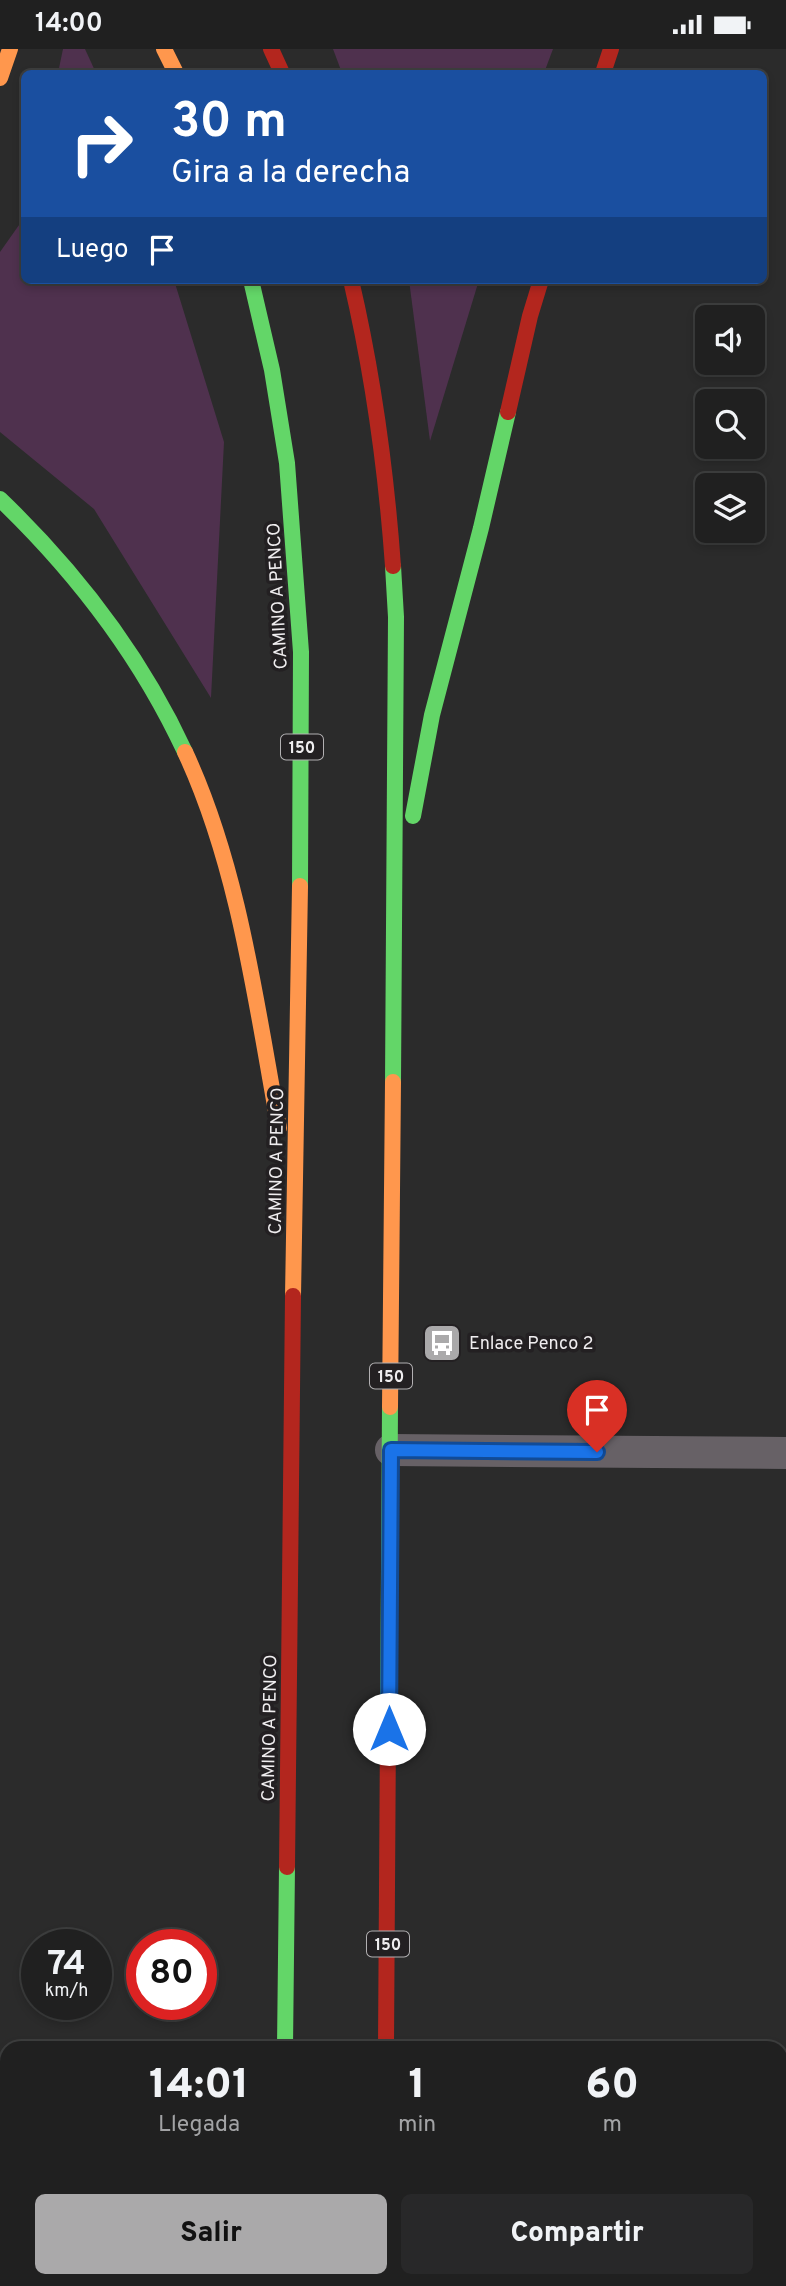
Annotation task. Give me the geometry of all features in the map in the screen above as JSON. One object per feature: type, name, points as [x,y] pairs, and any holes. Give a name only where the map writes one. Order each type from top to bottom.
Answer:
[{"type":"highway","points":[[0,78],[10,49]]},
{"type":"highway","points":[[164,49],[174,70]]},
{"type":"highway","points":[[271,49],[281,70]]},
{"type":"highway","points":[[605,70],[611,49]]},
{"type":"highway","name":"CAMINO A PENCO","points":[[252,284],[272,370],[287,463],[301,652],[285,2041]]},
{"type":"highway","name":"150","points":[[352,284],[366,337],[381,429],[392,523],[396,617],[386,2041]]},
{"type":"highway","points":[[395,911],[432,715],[540,284]]},
{"type":"highway","points":[[0,499],[39,534],[82,583],[121,636],[156,692],[186,753],[211,815],[230,878],[294,1218]]},
{"type":"lane","points":[[391,1450],[786,1453]]},
{"type":"shaded area","points":[[63,49],[85,49],[95,70],[59,70]]},
{"type":"shaded area","points":[[333,49],[553,49],[545,70],[341,70]]},
{"type":"shaded area","points":[[21,222],[21,284],[175,284],[224,442],[211,698],[94,509],[0,432],[0,252]]},
{"type":"shaded area","points":[[410,284],[478,284],[430,441]]},
{"type":"traffic: fast","points":[[252,284],[272,370],[287,463],[301,652],[300,886]]},
{"type":"traffic: fast","points":[[413,816],[432,715],[508,412]]},
{"type":"traffic: fast","points":[[0,499],[55,556],[104,617],[148,682],[185,752]]},
{"type":"traffic: fast","points":[[393,566],[396,617],[393,1082]]},
{"type":"traffic: fast","points":[[388,1729],[390,1407]]},
{"type":"traffic: fast","points":[[285,2041],[287,1867]]},
{"type":"traffic: slow","points":[[0,78],[10,49]]},
{"type":"traffic: slow","points":[[164,49],[174,70]]},
{"type":"traffic: slow","points":[[185,752],[204,796],[232,889],[244,937],[279,1128]]},
{"type":"traffic: slow","points":[[293,1296],[300,886]]},
{"type":"traffic: slow","points":[[390,1407],[393,1082]]},
{"type":"traffic: jam","points":[[271,49],[281,70]]},
{"type":"traffic: jam","points":[[604,70],[611,49]]},
{"type":"traffic: jam","points":[[352,284],[378,422],[393,566]]},
{"type":"traffic: jam","points":[[508,412],[540,284]]},
{"type":"traffic: jam","points":[[287,1867],[293,1296]]},
{"type":"traffic: jam","points":[[386,2041],[388,1729]]},
{"type":"place","name":"Enlace Penco 2","points":[[442,1343]]},
{"type":"route","points":[[389,1729],[391,1450],[597,1452]]}]
